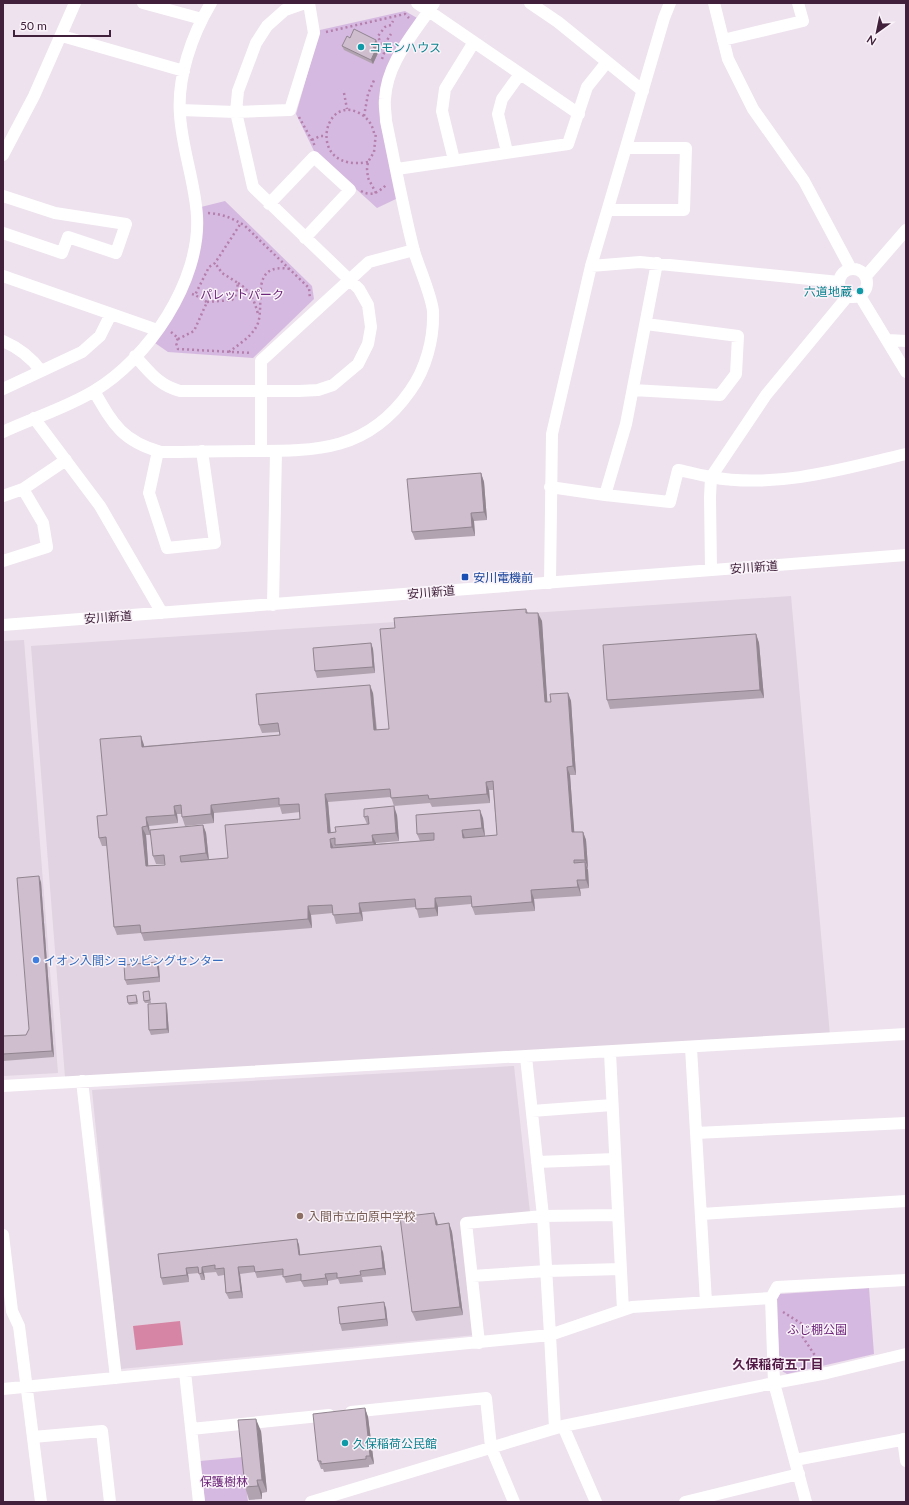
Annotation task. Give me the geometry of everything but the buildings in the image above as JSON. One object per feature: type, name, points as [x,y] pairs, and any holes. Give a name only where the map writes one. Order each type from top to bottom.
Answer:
[{"type":"street","points":[[3,155],[8,131],[34,96],[62,36],[75,3]]},
{"type":"street","points":[[143,3],[202,19]]},
{"type":"street","points":[[3,432],[94,391],[120,372],[159,327],[181,290],[193,255],[197,233],[197,214],[180,110],[179,95],[184,71],[202,19],[211,3]]},
{"type":"street","points":[[135,356],[160,382],[180,391],[318,390],[333,385],[358,364],[368,344],[371,327],[368,306],[358,289],[253,187],[236,112],[238,91],[256,43],[267,26],[284,10],[305,3]]},
{"type":"street","points":[[180,110],[236,112],[290,110],[314,33],[309,3]]},
{"type":"street","points":[[417,3],[432,7],[474,42],[579,114]]},
{"type":"street","points":[[530,3],[558,22],[643,91]]},
{"type":"street","points":[[550,583],[550,487],[552,434],[591,266],[664,18],[670,3]]},
{"type":"street","points":[[714,3],[728,59],[753,109],[804,181],[851,269]]},
{"type":"street","points":[[723,40],[803,21],[798,3]]},
{"type":"street","points":[[94,391],[120,431],[147,448],[158,451],[315,450],[344,443],[362,435],[378,426],[392,413],[416,384],[429,350],[433,331],[433,317],[414,250],[388,126],[385,99],[388,80],[396,60],[418,25],[432,7]]},
{"type":"street","points":[[62,36],[184,71]]},
{"type":"street","points":[[454,160],[442,111],[445,89],[474,42]]},
{"type":"street","points":[[397,171],[454,160],[568,144],[587,88],[607,62]]},
{"type":"street","points":[[507,152],[498,114],[502,99],[520,74]]},
{"type":"street","points":[[608,210],[684,210],[686,148],[626,148]]},
{"type":"street","points":[[269,204],[314,157],[350,190],[305,238]]},
{"type":"street","points":[[3,196],[55,213],[126,224],[116,253],[68,237],[62,253],[3,233]]},
{"type":"street","points":[[866,276],[906,230]]},
{"type":"street","points":[[261,451],[261,361],[369,262],[414,250]]},
{"type":"street","points":[[591,266],[640,262],[657,263],[839,282]]},
{"type":"street","points":[[604,495],[626,424],[634,390],[657,263]]},
{"type":"street","points":[[851,269],[859,270],[866,276],[867,285],[863,294],[860,296],[847,296],[841,290],[839,282],[843,273],[851,269]]},
{"type":"street","points":[[3,276],[111,314],[159,327]]},
{"type":"street","points":[[711,570],[711,478],[766,395],[847,296]]},
{"type":"street","points":[[860,296],[906,372]]},
{"type":"street","points":[[3,389],[82,352],[100,336],[111,314]]},
{"type":"street","points":[[634,390],[720,395],[736,374],[738,336],[646,324]]},
{"type":"street","points":[[888,340],[906,341]]},
{"type":"street","points":[[3,341],[14,345],[32,358],[41,371]]},
{"type":"street","points":[[34,418],[100,506],[162,614]]},
{"type":"street","points":[[158,451],[149,492],[167,548],[216,543],[202,451]]},
{"type":"street","points":[[272,605],[276,451]]},
{"type":"street","points":[[550,487],[604,495],[670,502],[678,470],[711,478],[768,480],[844,470],[906,454]]},
{"type":"street","points":[[3,496],[23,489],[66,460]]},
{"type":"street","points":[[3,561],[47,547],[43,523],[23,489]]},
{"type":"street","name":"安川新道","points":[[3,625],[162,614],[906,555]]},
{"type":"street","points":[[3,1086],[610,1053],[906,1034]]},
{"type":"street","points":[[692,1048],[706,1302]]},
{"type":"street","points":[[610,1053],[623,1310]]},
{"type":"street","points":[[526,1057],[543,1216],[550,1335],[559,1427],[596,1502]]},
{"type":"street","points":[[82,1081],[116,1378]]},
{"type":"street","points":[[532,1111],[612,1105]]},
{"type":"street","points":[[696,1133],[906,1123]]},
{"type":"street","points":[[537,1162],[615,1159]]},
{"type":"street","points":[[701,1214],[906,1201]]},
{"type":"street","points":[[479,1343],[466,1223],[543,1216],[618,1215]]},
{"type":"street","points":[[3,1235],[12,1311],[19,1326],[41,1502]]},
{"type":"street","points":[[472,1276],[547,1271],[621,1270]]},
{"type":"street","points":[[806,1502],[774,1383],[772,1301],[777,1288],[906,1280]]},
{"type":"street","points":[[3,1389],[550,1335],[632,1307],[706,1302],[772,1301]]},
{"type":"street","points":[[311,1502],[559,1427],[827,1373],[906,1354]]},
{"type":"street","points":[[185,1372],[199,1502]]},
{"type":"street","points":[[191,1429],[486,1398],[491,1447],[514,1502]]},
{"type":"street","points":[[33,1437],[102,1431],[110,1502]]},
{"type":"street","points":[[795,1460],[904,1439],[906,1461]]},
{"type":"street","points":[[685,1502],[715,1499],[799,1474]]},
{"type":"path","points":[[322,33],[405,14],[418,25]]},
{"type":"path","points":[[380,65],[384,53],[378,36],[385,26],[391,25],[394,21]]},
{"type":"path","points":[[382,48],[391,34]]},
{"type":"path","points":[[344,93],[347,109]]},
{"type":"path","points":[[368,162],[350,164],[337,158],[329,149],[326,136],[335,113],[342,109],[347,109],[364,116],[372,126],[374,133],[374,152],[368,162],[368,178],[376,193]]},
{"type":"path","points":[[298,115],[311,140],[321,152]]},
{"type":"path","points":[[374,133],[388,126]]},
{"type":"path","points":[[311,140],[320,136],[326,136]]},
{"type":"path","points":[[360,190],[366,194],[376,193],[387,184],[397,171]]},
{"type":"path","points":[[197,214],[222,214],[241,223],[309,288],[311,298],[305,303]]},
{"type":"path","points":[[195,295],[206,272],[215,263],[241,223]]},
{"type":"path","points":[[215,263],[222,273],[245,287],[254,297],[259,316]]},
{"type":"path","points":[[229,352],[249,337],[258,323],[260,306],[259,288],[263,279],[269,271],[276,269],[290,269]]},
{"type":"path","points":[[181,290],[195,295],[207,302],[232,300],[236,295],[238,283]]},
{"type":"path","points":[[207,302],[194,331],[178,339],[176,343],[178,348],[251,354],[256,349]]},
{"type":"path","points":[[159,327],[178,339]]},
{"type":"path","points":[[772,1301],[794,1320],[802,1324],[802,1336],[827,1373]]},
{"type":"shaded area","points":[[791,596],[830,1036],[65,1077],[31,646]]},
{"type":"shaded area","points":[[24,640],[58,1073],[3,1076],[3,641]]},
{"type":"shaded area","name":"入間市立向原中学校","points":[[514,1066],[530,1213],[463,1220],[475,1335],[120,1369],[92,1090]]},
{"type":"shaded area","points":[[180,1321],[183,1345],[136,1350],[133,1326]]},
{"type":"green space","points":[[405,11],[417,18],[380,99],[381,125],[398,198],[377,208],[314,151],[296,114],[320,30]]},
{"type":"green space","name":"パレットパーク","points":[[225,201],[312,286],[314,299],[253,358],[168,352],[155,343],[182,297],[201,207]]},
{"type":"green space","name":"ふじ棚公園","points":[[869,1288],[874,1354],[787,1374],[780,1370],[776,1300],[780,1294]]},
{"type":"green space","name":"保護樹林","points":[[243,1457],[248,1502],[205,1502],[200,1461]]},
{"type":"place","name":"コモンハウス","points":[[361,47]]},
{"type":"place","name":"六道地蔵","points":[[860,291]]},
{"type":"place","name":"安川電機前","points":[[465,577]]},
{"type":"place","name":"イオン入間ショッピングセンター","points":[[36,960]]},
{"type":"place","name":"入間市立向原中学校","points":[[300,1216]]},
{"type":"place","name":"久保稲荷公民館","points":[[345,1443]]},
{"type":"district","name":"久保稲荷五丁目","points":[[778,1364]]}]
